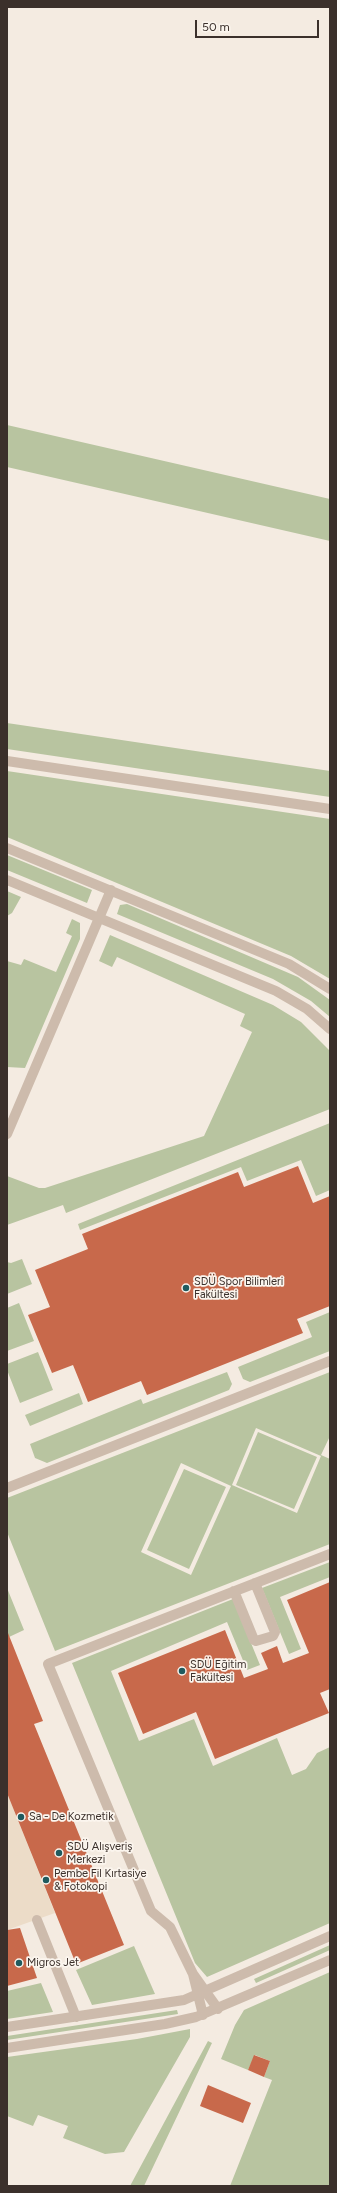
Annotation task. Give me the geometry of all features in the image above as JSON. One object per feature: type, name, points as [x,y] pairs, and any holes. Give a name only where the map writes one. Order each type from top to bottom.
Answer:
[{"type":"street","points":[[7,762],[330,809]]},
{"type":"street","points":[[7,848],[288,964],[316,979],[330,989]]},
{"type":"street","points":[[7,880],[276,991],[307,1009],[330,1029]]},
{"type":"street","points":[[7,1134],[111,890]]},
{"type":"street","points":[[7,1488],[330,1361]]},
{"type":"street","points":[[218,2009],[203,1993],[192,1974],[170,1927],[151,1911],[48,1664],[330,1554]]},
{"type":"street","points":[[234,1591],[254,1640],[256,1641],[273,1636],[274,1632],[255,1583]]},
{"type":"street","points":[[37,1920],[76,2017]]},
{"type":"street","points":[[7,2027],[174,2002],[203,1993],[330,1936]]},
{"type":"street","points":[[7,2048],[165,2024],[203,2015],[330,1960]]},
{"type":"street","points":[[203,1993],[203,2015]]},
{"type":"green space","points":[[7,425],[330,499],[330,541],[7,467]]},
{"type":"green space","points":[[7,723],[330,771],[330,797],[7,749]]},
{"type":"green space","points":[[7,771],[330,819],[330,979],[291,956],[7,837]]},
{"type":"green space","points":[[7,855],[92,890],[87,903],[7,870]]},
{"type":"green space","points":[[7,891],[21,897],[12,913],[7,916]]},
{"type":"green space","points":[[127,904],[298,977],[330,1000],[330,1017],[311,1001],[273,979],[117,914],[120,905]]},
{"type":"green space","points":[[72,919],[80,923],[80,939],[25,1068],[7,1067],[7,961],[21,965],[24,959],[56,972],[72,936],[66,933]]},
{"type":"green space","points":[[110,935],[273,1005],[301,1022],[330,1051],[330,1109],[66,1213],[63,1205],[7,1225],[7,1176],[39,1188],[45,1188],[204,1136],[252,1032],[240,1026],[245,1014],[117,957],[112,967],[99,961]]},
{"type":"green space","points":[[330,1123],[330,1190],[316,1196],[301,1160],[247,1181],[241,1167],[80,1230],[78,1224]]},
{"type":"green space","points":[[22,1259],[32,1284],[7,1294],[7,1262],[11,1263]]},
{"type":"green space","points":[[19,1303],[34,1341],[7,1351],[7,1308]]},
{"type":"green space","points":[[330,1312],[330,1351],[250,1382],[243,1379],[238,1367],[312,1337],[306,1322]]},
{"type":"green space","points":[[38,1352],[53,1390],[20,1403],[7,1370],[7,1364]]},
{"type":"green space","points":[[227,1372],[232,1384],[229,1390],[47,1463],[35,1458],[30,1444],[141,1399],[143,1404]]},
{"type":"green space","points":[[330,1372],[330,1436],[321,1455],[330,1459],[330,1544],[55,1651],[7,1532],[7,1498]],"holes":[[[256,1428],[321,1456],[297,1513],[232,1485]],[[181,1463],[231,1486],[191,1575],[141,1552]]]},
{"type":"green space","points":[[79,1393],[83,1404],[30,1426],[25,1415]]},
{"type":"green space","points":[[258,1432],[317,1457],[294,1509],[236,1485]]},
{"type":"green space","points":[[184,1469],[226,1487],[189,1569],[147,1550]]},
{"type":"green space","points":[[330,1562],[330,1577],[280,1597],[301,1649],[289,1654],[262,1588]]},
{"type":"green space","points":[[7,1588],[24,1630],[9,1637],[7,1632]]},
{"type":"green space","points":[[233,1599],[260,1665],[247,1670],[227,1622],[111,1671],[139,1741],[194,1719],[213,1766],[277,1738],[292,1775],[306,1769],[317,1753],[330,1747],[330,1923],[207,1977],[195,1963],[72,1663]]},
{"type":"green space","points":[[330,1945],[330,1950],[256,1983],[254,1979]]},
{"type":"green space","points":[[134,1946],[155,1994],[92,2005],[76,1970]]},
{"type":"green space","points":[[330,1972],[330,2186],[230,2186],[272,2080],[264,2077],[270,2061],[255,2055],[248,2070],[221,2059],[235,2025],[244,2010]]},
{"type":"green space","points":[[41,1983],[53,2012],[7,2019],[7,1991]]},
{"type":"green space","points":[[177,2010],[178,2014],[7,2040],[7,2036]]},
{"type":"green space","points":[[190,2029],[190,2037],[124,2152],[105,2154],[63,2138],[68,2126],[38,2115],[33,2126],[7,2116],[7,2057],[137,2039]]},
{"type":"green space","points":[[208,2041],[212,2043],[144,2186],[130,2186]]},
{"type":"shaded area","points":[[7,1793],[55,1913],[7,1930],[8,1899]]},
{"type":"building","name":"SDÜ Spor Bilimleri Fakültesi","points":[[298,1166],[313,1203],[330,1196],[330,1306],[297,1319],[303,1333],[147,1395],[141,1381],[88,1402],[73,1365],[52,1373],[28,1315],[50,1307],[35,1270],[88,1249],[82,1234],[238,1172],[244,1187]]},
{"type":"building","name":"SDÜ Eğitim Fakültesi","points":[[330,1582],[330,1689],[320,1693],[329,1713],[215,1759],[196,1712],[143,1734],[118,1673],[225,1630],[244,1678],[268,1669],[261,1653],[277,1646],[283,1663],[309,1653],[287,1600]]},
{"type":"building","name":"SDÜ Alışveriş Merkezi","points":[[8,1633],[43,1721],[34,1724],[124,1945],[76,1964],[7,1793]]},
{"type":"building","points":[[20,1928],[37,1978],[7,1986],[7,1930]]},
{"type":"building","points":[[254,2055],[270,2061],[264,2077],[248,2070]]},
{"type":"building","points":[[208,2085],[251,2103],[243,2123],[200,2106]]},
{"type":"place","name":"SDÜ Spor Bilimleri Fakültesi","points":[[186,1288]]},
{"type":"place","name":"SDÜ Eğitim Fakültesi","points":[[182,1671]]},
{"type":"place","name":"Sa - De Kozmetik","points":[[21,1817]]},
{"type":"place","name":"SDÜ Alışveriş Merkezi","points":[[59,1853]]},
{"type":"place","name":"Pembe Fil Kırtasiye & Fotokopi","points":[[46,1880]]},
{"type":"place","name":"Migros Jet","points":[[19,1963]]}]
